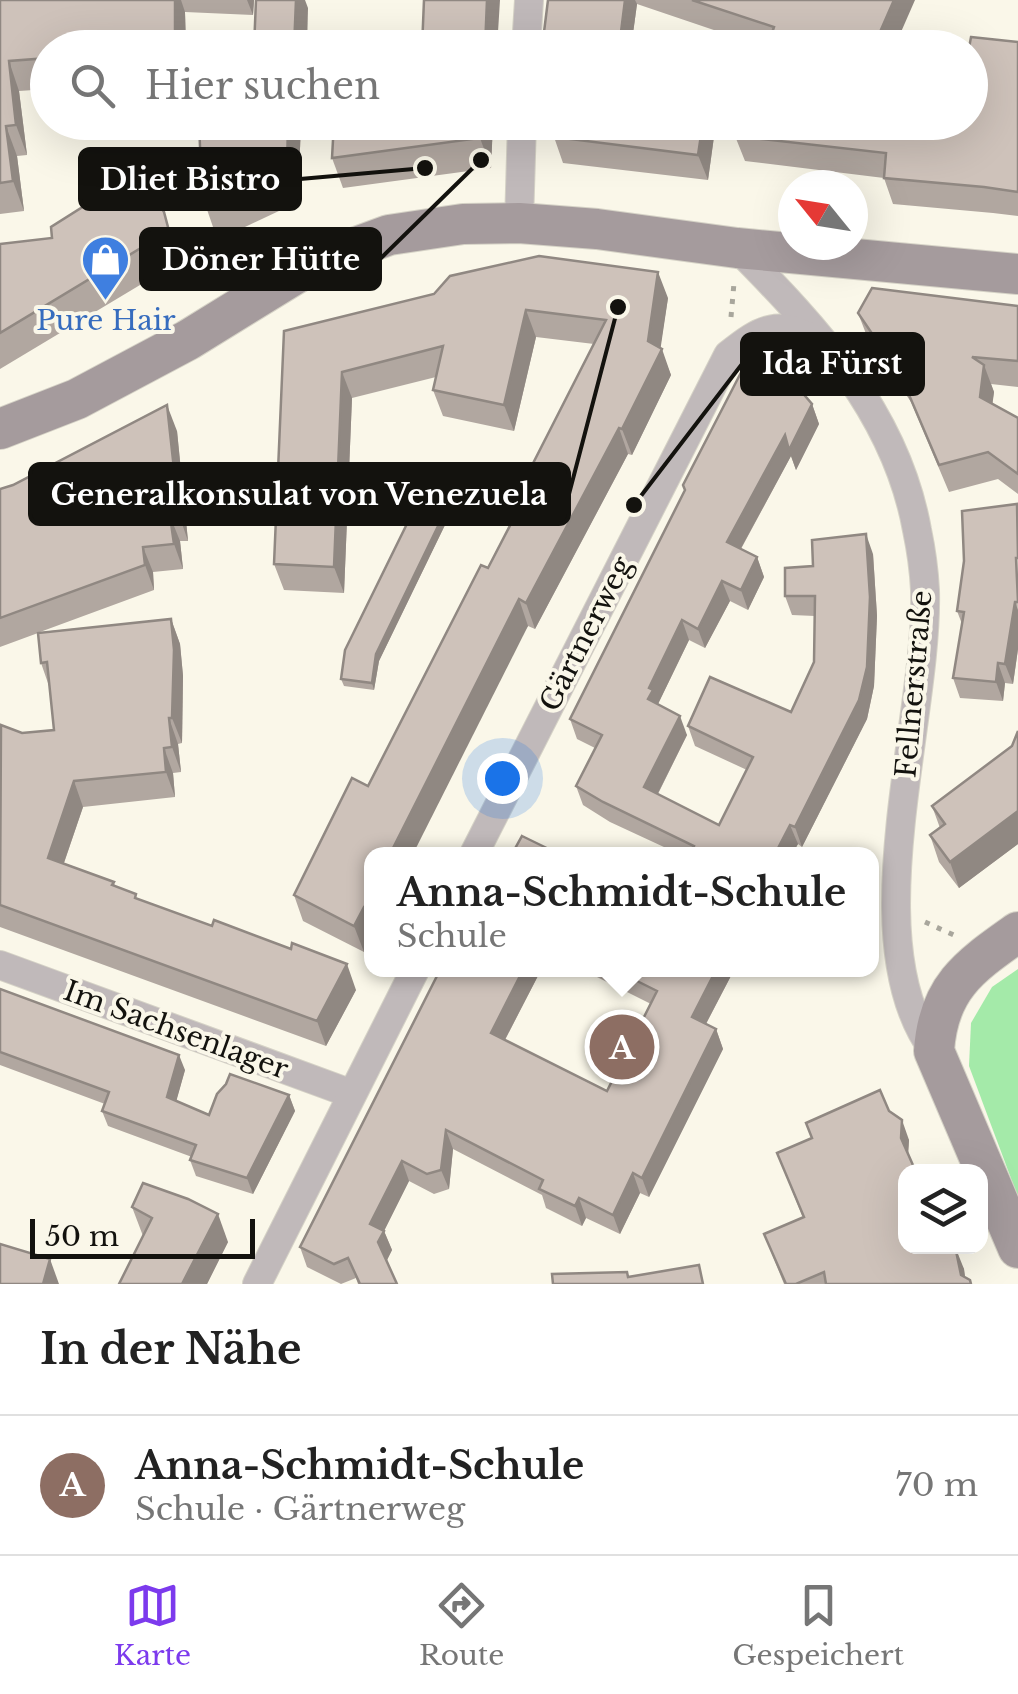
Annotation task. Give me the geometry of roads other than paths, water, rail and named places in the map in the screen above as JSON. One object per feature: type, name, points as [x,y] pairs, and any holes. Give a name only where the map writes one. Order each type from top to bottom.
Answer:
[{"type":"main road","points":[[0,430],[77,399],[188,340],[313,262],[390,235],[463,224],[520,223],[1018,274]]},
{"type":"main road","points":[[1018,932],[961,976],[941,1011],[934,1051],[1018,1248]]},
{"type":"street","points":[[527,30],[528,0]]},
{"type":"street","points":[[520,223],[522,140]]},
{"type":"street","name":"Fellnerstraße","points":[[737,248],[829,347],[886,432],[917,528],[925,590],[895,912],[906,983],[920,1032],[934,1051]]},
{"type":"street","name":"Gärtnerweg","points":[[478,847],[728,354],[770,329],[795,328],[829,347]]},
{"type":"street","name":"Im Sachsenlager","points":[[0,965],[352,1094]]},
{"type":"street","points":[[257,1284],[412,977]]},
{"type":"place","name":"Döner Hütte","points":[[481,160]]},
{"type":"place","name":"Dliet Bistro","points":[[425,168]]},
{"type":"place","name":"Pure Hair","points":[[106,302]]},
{"type":"place","name":"Generalkonsulat von Venezuela","points":[[618,307]]},
{"type":"place","name":"Ida Fürst","points":[[634,505]]},
{"type":"place","name":"Anna-Schmidt-Schule","points":[[622,1047]]}]
